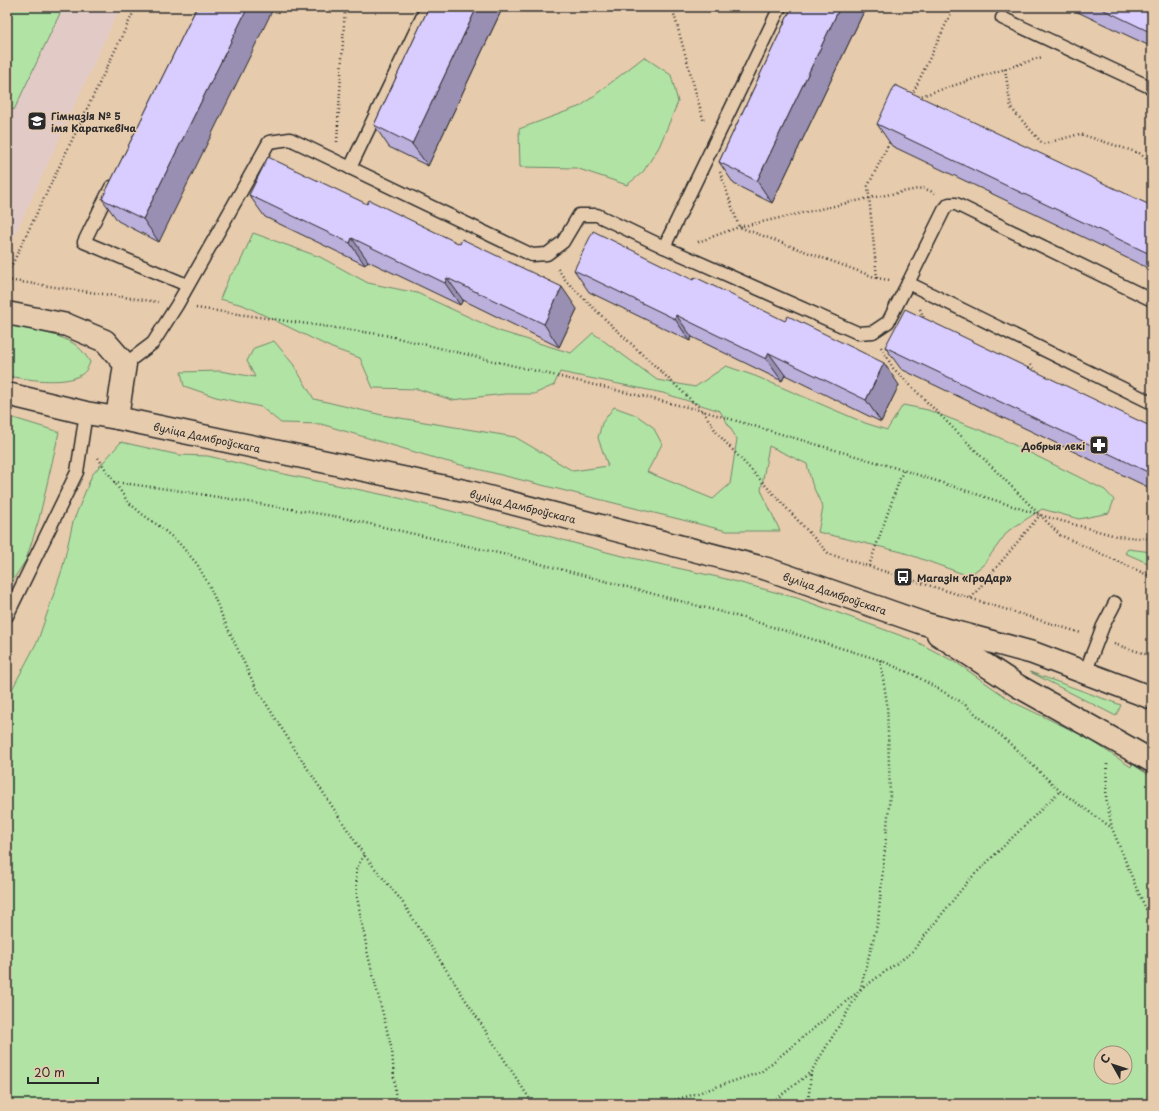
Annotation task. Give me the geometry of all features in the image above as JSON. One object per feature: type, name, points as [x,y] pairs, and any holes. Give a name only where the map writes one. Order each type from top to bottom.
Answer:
[{"type":"main road","points":[[7,313],[67,325],[105,341],[125,364],[117,418]]},
{"type":"main road","name":"вуліца Дамброўскага","points":[[7,394],[86,413],[117,418],[469,492],[767,569],[922,623],[1033,653],[1152,698]]},
{"type":"main road","name":"вуліца Дамброўскага","points":[[922,623],[1022,689],[1152,761]]},
{"type":"main road","points":[[1022,689],[1016,674],[1022,661],[1033,653]]},
{"type":"lane","points":[[350,168],[427,7]]},
{"type":"lane","points":[[669,249],[712,147],[780,7]]},
{"type":"lane","points":[[1002,18],[1152,88]]},
{"type":"lane","points":[[125,364],[153,343],[177,305],[269,142],[290,139],[532,255],[547,254],[563,242],[579,215],[597,215],[669,249],[858,333],[873,332],[888,322],[944,210],[949,204],[956,204],[1152,300]]},
{"type":"lane","points":[[116,178],[84,242],[187,285]]},
{"type":"lane","points":[[908,284],[1152,403]]},
{"type":"lane","points":[[7,616],[77,472],[86,413]]},
{"type":"lane","points":[[1085,673],[1103,626],[1115,603]]},
{"type":"path","points":[[7,275],[136,7]]},
{"type":"path","points":[[336,160],[345,7]]},
{"type":"path","points":[[672,7],[712,147],[739,227]]},
{"type":"path","points":[[954,7],[910,100],[1069,49]]},
{"type":"path","points":[[1005,69],[1011,108],[1043,144],[1080,134],[1139,153],[1152,162]]},
{"type":"path","points":[[877,278],[868,186],[894,133]]},
{"type":"path","points":[[669,249],[739,227],[870,198],[923,188],[941,195],[949,204]]},
{"type":"path","points":[[739,227],[877,278],[908,284],[926,323]]},
{"type":"path","points":[[547,254],[566,281],[703,411],[717,433],[829,554],[1152,656]]},
{"type":"path","points":[[7,280],[385,334],[703,411],[904,470],[1040,514],[1116,536],[1152,539]]},
{"type":"path","points":[[873,332],[893,368],[1060,535],[1152,577]]},
{"type":"path","points":[[83,437],[128,502],[178,542],[197,564],[210,587],[255,686],[364,855],[400,900],[533,1104]]},
{"type":"path","points":[[869,566],[904,470]]},
{"type":"path","points":[[114,482],[175,490],[339,517],[507,555],[740,617],[880,660],[914,674],[963,703],[1007,741],[1060,791],[1112,828]]},
{"type":"path","points":[[971,598],[1040,514]]},
{"type":"path","points":[[770,1104],[811,1072],[860,990],[878,921],[890,795],[887,703],[880,660]]},
{"type":"path","points":[[1108,764],[1106,798],[1112,828],[1152,922]]},
{"type":"path","points":[[659,1104],[689,1096],[761,1072],[860,990],[911,954],[969,880],[1060,791]]},
{"type":"path","points":[[364,855],[356,870],[357,897],[368,955],[392,1050],[396,1104]]},
{"type":"path","points":[[808,1104],[811,1072]]},
{"type":"shaded area","name":"Гімназія № 5 імя Караткевіча","points":[[7,7],[120,7],[14,237],[7,235]]},
{"type":"green space","points":[[7,7],[63,7],[14,110],[7,106]]},
{"type":"green space","points":[[644,57],[671,75],[678,102],[659,147],[643,172],[627,185],[576,168],[520,167],[519,129],[581,106]]},
{"type":"green space","points":[[253,233],[320,257],[368,283],[417,293],[499,331],[571,353],[593,333],[657,380],[695,387],[726,366],[755,376],[865,423],[887,430],[903,405],[928,410],[998,437],[1105,490],[1114,500],[1109,513],[1079,519],[1042,509],[1008,531],[983,565],[969,576],[902,552],[818,532],[823,508],[812,484],[807,464],[769,446],[761,490],[780,531],[727,531],[445,461],[321,424],[281,423],[261,407],[216,397],[184,386],[181,372],[220,371],[255,377],[247,361],[254,348],[274,341],[293,364],[314,399],[382,415],[515,437],[573,471],[608,466],[598,438],[602,423],[614,407],[636,415],[653,427],[662,444],[647,472],[713,499],[730,484],[737,439],[720,411],[663,393],[560,372],[554,385],[534,394],[505,394],[452,400],[418,389],[373,388],[360,358],[332,348],[243,305],[220,299],[229,277],[239,265]]},
{"type":"green space","points":[[7,325],[48,333],[71,342],[79,348],[90,362],[85,372],[72,379],[53,381],[7,376]]},
{"type":"green space","points":[[7,416],[59,432],[39,519],[26,560],[7,589]]},
{"type":"green space","points":[[121,442],[179,455],[208,456],[279,473],[399,498],[614,554],[722,578],[797,598],[913,640],[957,663],[1013,702],[1086,737],[1131,767],[1132,764],[1152,777],[1152,1104],[7,1104],[7,699],[38,640],[62,570],[73,522],[92,475]]},
{"type":"green space","points":[[1128,549],[1152,552],[1152,565],[1125,553]]},
{"type":"green space","points":[[1030,672],[1121,705],[1116,716]]},
{"type":"building","points":[[197,7],[248,7],[143,219],[102,199]]},
{"type":"building","points":[[429,7],[477,7],[412,144],[374,125]]},
{"type":"building","points":[[792,7],[840,7],[757,181],[719,162]]},
{"type":"building","points":[[1098,7],[1152,7],[1152,33]]},
{"type":"building","points":[[895,85],[1152,206],[1152,255],[877,124]]},
{"type":"building","points":[[268,157],[367,204],[369,200],[460,244],[462,239],[562,287],[544,324],[447,278],[445,283],[352,238],[350,243],[249,195]]},
{"type":"building","points":[[593,231],[693,280],[695,277],[785,321],[788,316],[884,363],[866,400],[769,353],[766,359],[676,315],[675,319],[574,270]]},
{"type":"building","points":[[905,309],[1152,427],[1152,474],[885,347]]},
{"type":"place","name":"Гімназія № 5 імя Караткевіча","points":[[37,121]]},
{"type":"place","name":"Добрыя лекі","points":[[1099,445]]},
{"type":"place","name":"Магазін «ГроДар»","points":[[903,577]]}]
